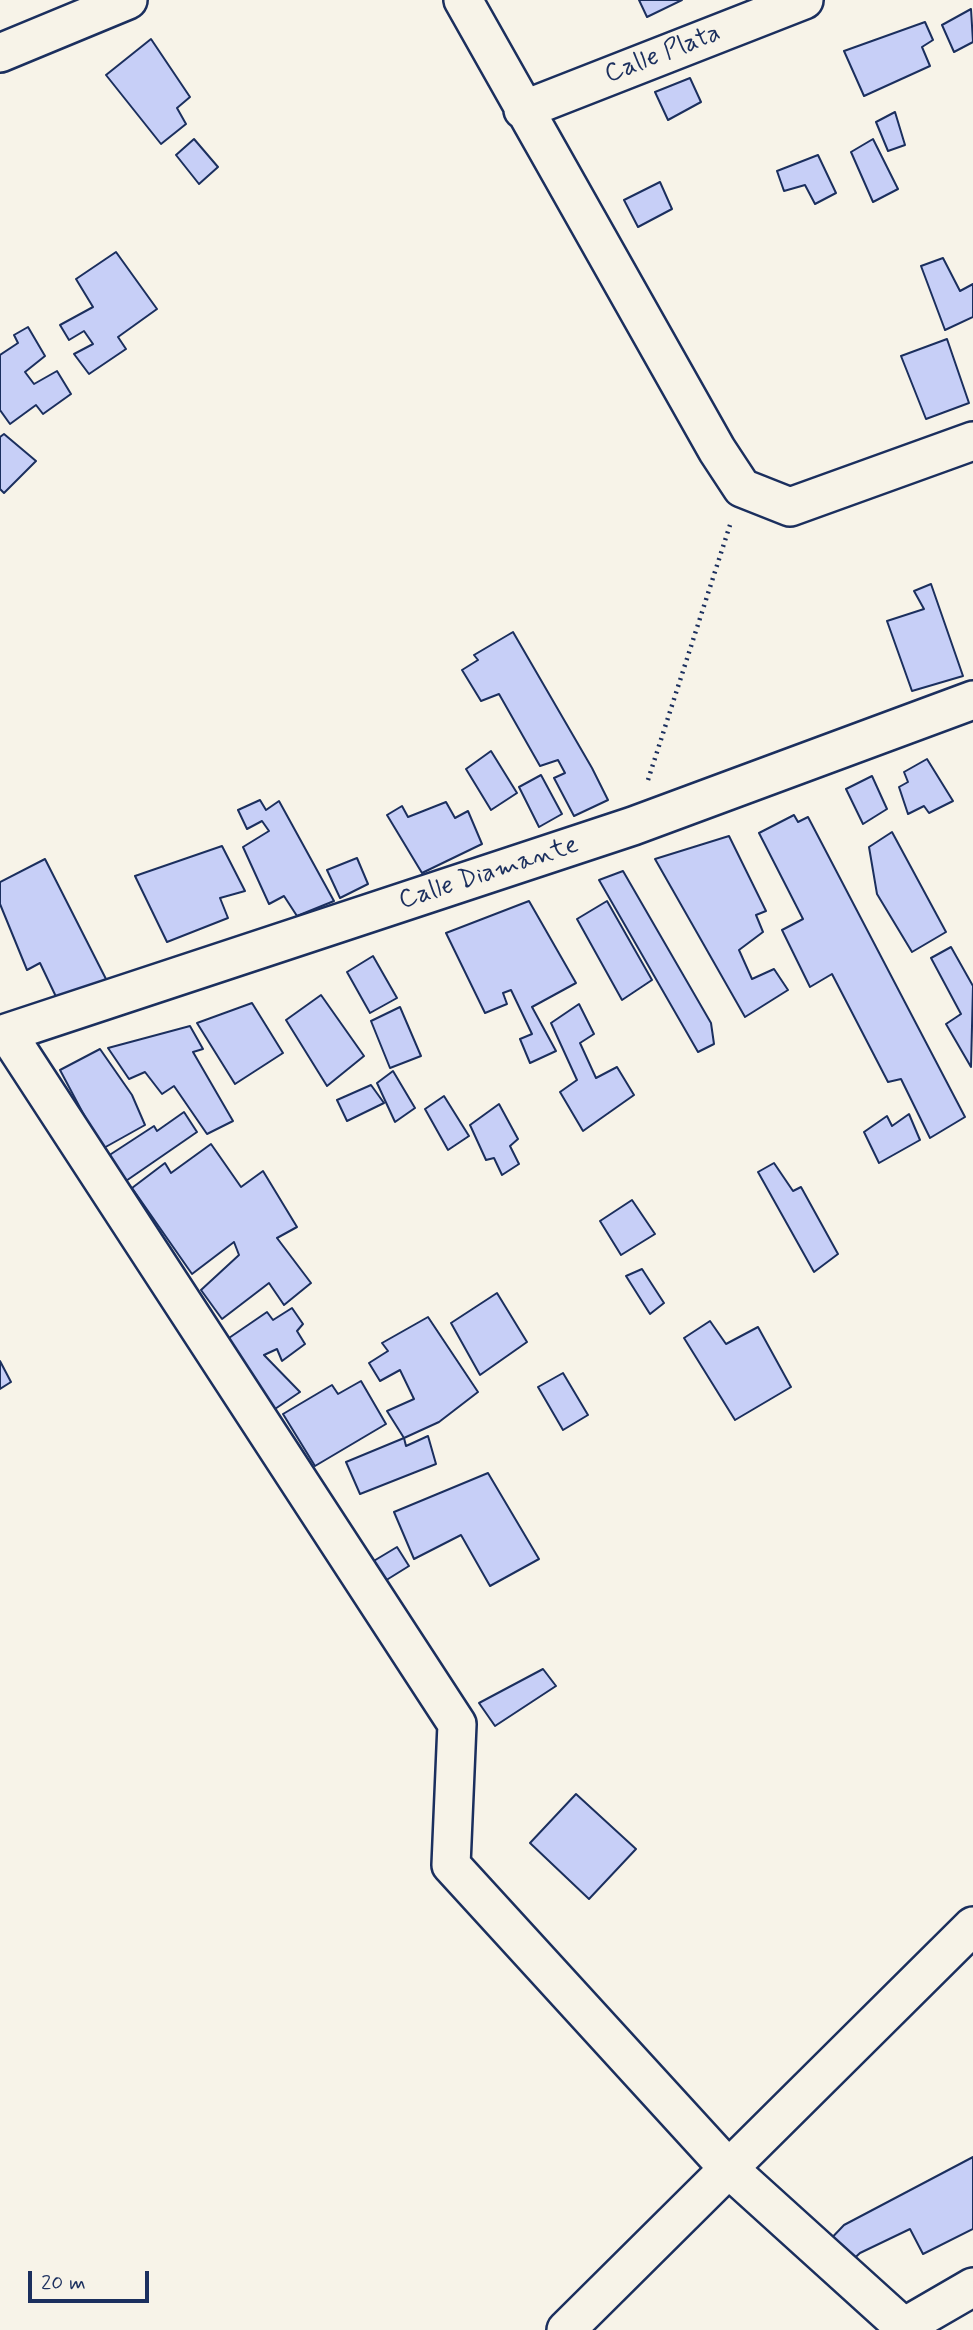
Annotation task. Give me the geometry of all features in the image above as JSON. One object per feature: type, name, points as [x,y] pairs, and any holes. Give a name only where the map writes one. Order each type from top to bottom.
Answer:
[{"type":"street","points":[[0,53],[128,0]]},
{"type":"street","points":[[463,0],[717,450],[742,488],[790,507],[973,441]]},
{"type":"street","name":"Calle Plata","points":[[523,110],[804,0]]},
{"type":"street","name":"Calle Diamante","points":[[4,1034],[633,826],[973,700]]},
{"type":"street","points":[[4,1034],[457,1724],[451,1865],[727,2168],[906,2329],[973,2287]]},
{"type":"street","points":[[566,2330],[973,1926]]},
{"type":"path","points":[[633,826],[742,488]]},
{"type":"building","points":[[639,0],[682,0],[647,17]]},
{"type":"building","points":[[971,9],[973,42],[954,52],[942,25]]},
{"type":"building","points":[[925,22],[933,40],[922,47],[930,66],[864,96],[844,51]]},
{"type":"building","points":[[151,39],[190,97],[177,108],[186,124],[161,144],[106,75]]},
{"type":"building","points":[[690,78],[701,102],[668,120],[655,92]]},
{"type":"building","points":[[895,112],[905,145],[888,151],[876,122]]},
{"type":"building","points":[[194,139],[218,167],[199,184],[176,155]]},
{"type":"building","points":[[873,139],[898,189],[873,202],[851,152]]},
{"type":"building","points":[[818,155],[836,193],[815,204],[805,185],[784,191],[777,171]]},
{"type":"building","points":[[660,182],[672,209],[638,227],[624,200]]},
{"type":"building","points":[[116,252],[157,309],[118,337],[126,349],[89,374],[74,354],[93,344],[84,331],[69,340],[60,325],[93,307],[76,279]]},
{"type":"building","points":[[943,258],[960,291],[973,284],[973,317],[945,330],[921,266]]},
{"type":"building","points":[[28,327],[45,356],[25,372],[34,384],[57,371],[71,394],[43,414],[36,405],[10,424],[0,410],[0,355],[18,343],[14,335]]},
{"type":"building","points":[[947,339],[969,403],[926,419],[901,356]]},
{"type":"building","points":[[4,434],[36,461],[4,493],[0,489],[0,437]]},
{"type":"building","points":[[931,584],[963,676],[912,691],[887,621],[924,609],[914,591]]},
{"type":"building","points":[[513,632],[608,800],[574,816],[554,778],[565,773],[558,760],[540,766],[499,694],[481,701],[462,670],[478,660],[474,655]]},
{"type":"building","points":[[491,751],[517,793],[491,810],[466,769]]},
{"type":"building","points":[[927,759],[953,801],[929,813],[924,806],[908,814],[899,787],[908,782],[904,772]]},
{"type":"building","points":[[541,775],[562,814],[539,827],[519,787]]},
{"type":"building","points":[[872,776],[887,809],[863,824],[846,789]]},
{"type":"building","points":[[260,800],[266,810],[279,801],[334,901],[297,916],[284,896],[269,904],[243,847],[269,831],[262,821],[247,829],[238,810]]},
{"type":"building","points":[[446,802],[455,818],[468,811],[482,844],[422,873],[387,815],[402,806],[408,817]]},
{"type":"building","points":[[794,815],[798,822],[808,817],[965,1117],[930,1138],[901,1079],[888,1082],[832,974],[810,987],[782,930],[803,919],[759,833]]},
{"type":"building","points":[[892,832],[946,932],[912,952],[877,894],[869,847]]},
{"type":"building","points":[[729,836],[766,911],[756,915],[763,932],[739,950],[752,979],[774,969],[788,990],[745,1017],[655,859]]},
{"type":"building","points":[[222,846],[245,891],[220,898],[228,918],[167,942],[135,876]]},
{"type":"building","points":[[357,858],[368,884],[340,898],[327,870]]},
{"type":"building","points":[[45,859],[108,983],[59,1003],[40,963],[27,970],[0,904],[0,882]]},
{"type":"building","points":[[623,871],[711,1023],[714,1044],[698,1052],[599,880]]},
{"type":"building","points":[[529,901],[576,983],[532,1007],[556,1051],[530,1063],[520,1039],[532,1034],[511,990],[503,993],[507,1004],[485,1013],[446,933]]},
{"type":"building","points":[[607,901],[652,980],[622,1000],[577,919]]},
{"type":"building","points":[[951,947],[973,986],[971,1067],[946,1024],[961,1014],[931,958]]},
{"type":"building","points":[[373,956],[397,998],[370,1013],[347,972]]},
{"type":"building","points":[[321,995],[364,1056],[327,1086],[286,1020]]},
{"type":"building","points":[[252,1003],[283,1053],[235,1084],[197,1023]]},
{"type":"building","points":[[579,1004],[594,1034],[580,1043],[596,1078],[617,1067],[634,1095],[583,1131],[560,1092],[577,1080],[551,1023]]},
{"type":"building","points":[[400,1007],[421,1056],[390,1068],[371,1021]]},
{"type":"building","points":[[190,1026],[203,1049],[193,1052],[233,1121],[207,1134],[174,1086],[162,1094],[145,1072],[129,1079],[108,1048]]},
{"type":"building","points":[[100,1049],[132,1095],[145,1125],[102,1149],[60,1070]]},
{"type":"building","points":[[393,1071],[415,1108],[395,1122],[377,1083]]},
{"type":"building","points":[[371,1085],[384,1103],[347,1121],[337,1100]]},
{"type":"building","points":[[444,1096],[469,1136],[448,1150],[425,1109]]},
{"type":"building","points":[[499,1104],[518,1139],[510,1146],[519,1164],[502,1175],[494,1158],[486,1160],[470,1125]]},
{"type":"building","points":[[184,1112],[197,1132],[123,1183],[108,1156],[154,1126],[157,1131]]},
{"type":"building","points":[[909,1114],[920,1140],[879,1163],[864,1132],[887,1116],[892,1126]]},
{"type":"building","points":[[211,1144],[241,1187],[263,1171],[297,1227],[277,1238],[311,1283],[284,1305],[269,1283],[222,1319],[201,1290],[239,1255],[234,1242],[192,1274],[132,1188],[165,1163],[171,1173]]},
{"type":"building","points":[[774,1163],[793,1191],[801,1187],[838,1254],[814,1272],[758,1172]]},
{"type":"building","points":[[632,1200],[655,1234],[621,1255],[600,1221]]},
{"type":"building","points":[[642,1269],[664,1303],[650,1314],[626,1276]]},
{"type":"building","points":[[497,1293],[527,1342],[480,1375],[451,1323]]},
{"type":"building","points":[[292,1308],[303,1324],[297,1331],[305,1344],[282,1361],[277,1349],[264,1355],[300,1392],[272,1411],[226,1340],[267,1312],[273,1320]]},
{"type":"building","points":[[428,1317],[478,1392],[439,1422],[404,1438],[387,1411],[414,1399],[400,1370],[380,1381],[369,1363],[388,1351],[382,1343]]},
{"type":"building","points":[[710,1321],[726,1344],[758,1327],[791,1387],[735,1420],[684,1338]]},
{"type":"building","points":[[0,1361],[11,1382],[0,1389]]},
{"type":"building","points":[[563,1373],[588,1415],[563,1430],[538,1387]]},
{"type":"building","points":[[361,1381],[386,1424],[315,1466],[283,1414],[332,1385],[338,1394]]},
{"type":"building","points":[[428,1436],[436,1464],[360,1494],[346,1462],[404,1438],[406,1446]]},
{"type":"building","points":[[488,1473],[539,1559],[490,1586],[461,1535],[414,1559],[394,1512]]},
{"type":"building","points":[[397,1547],[409,1566],[380,1584],[367,1565]]},
{"type":"building","points":[[543,1669],[556,1686],[495,1726],[479,1703]]},
{"type":"building","points":[[576,1794],[636,1849],[589,1899],[530,1843]]},
{"type":"building","points":[[973,2157],[973,2229],[923,2254],[910,2229],[860,2253],[845,2267],[824,2246],[844,2225]]}]
